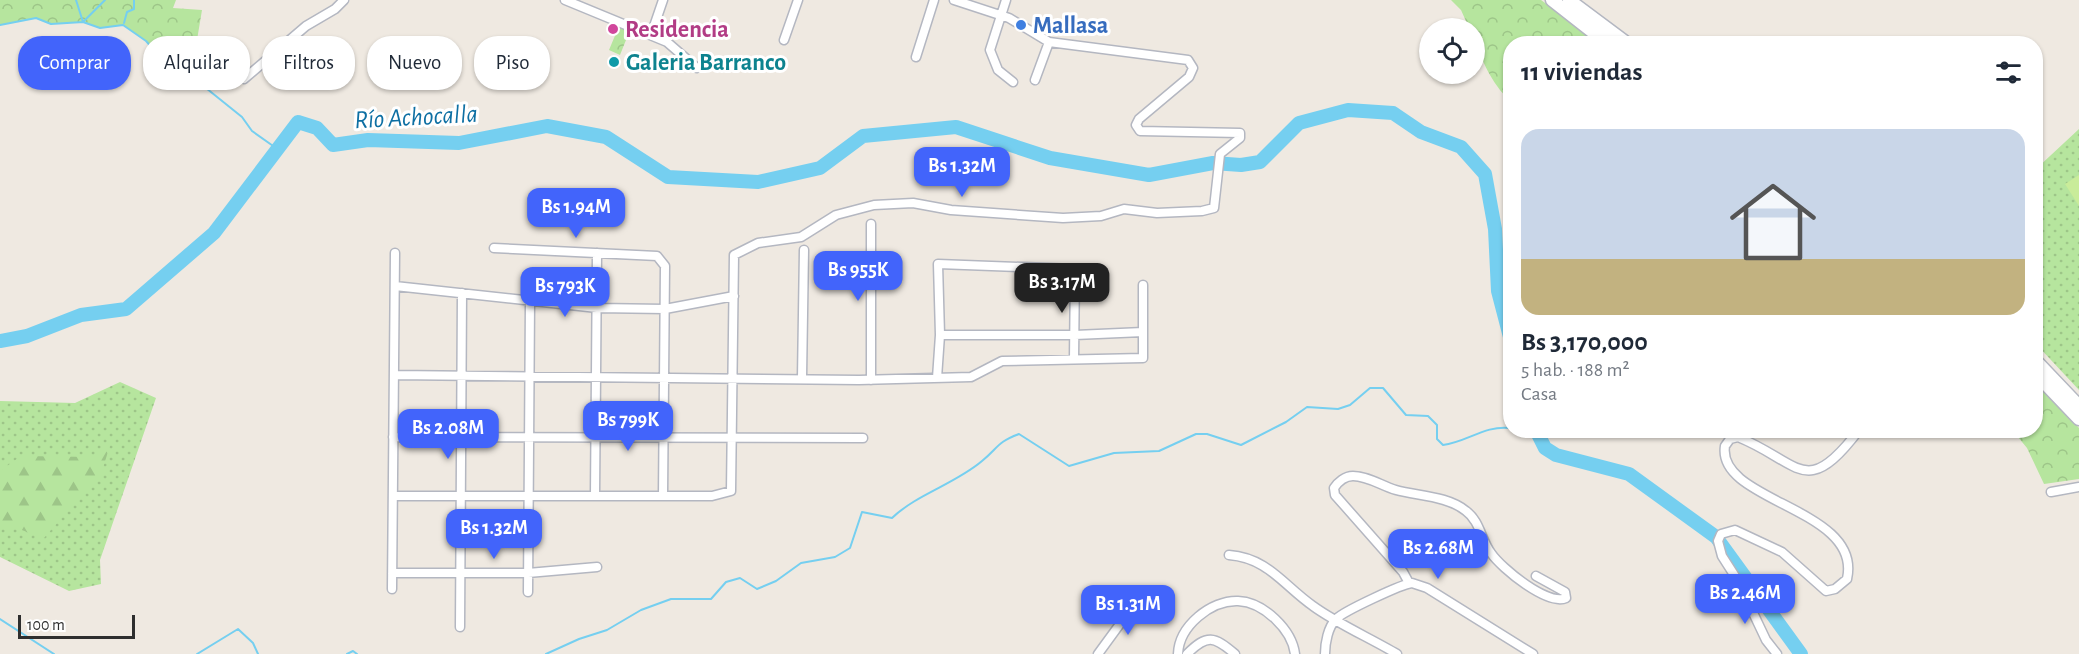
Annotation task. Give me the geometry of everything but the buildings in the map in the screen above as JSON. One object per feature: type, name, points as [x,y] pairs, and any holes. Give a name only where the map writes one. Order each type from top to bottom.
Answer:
[{"type":"main road","points":[[1552,0],[1598,36]]},
{"type":"main road","points":[[1569,0],[1617,36]]},
{"type":"main road","points":[[2043,369],[2079,406]]},
{"type":"main road","points":[[2043,381],[2079,419]]},
{"type":"street","points":[[250,74],[306,26],[335,9],[344,0]]},
{"type":"street","points":[[565,0],[668,42],[697,68]]},
{"type":"street","points":[[651,35],[663,0]]},
{"type":"street","points":[[784,40],[798,0]]},
{"type":"street","points":[[916,57],[934,0]]},
{"type":"street","points":[[393,496],[712,496],[731,491],[734,255],[758,243],[801,237],[836,215],[874,205],[913,203],[951,210],[1063,218],[1101,216],[1124,209],[1157,213],[1202,212],[1214,208],[1220,154],[1240,138],[1240,133],[1140,131],[1136,125],[1138,119],[1189,77],[1193,68],[1188,60],[1049,42],[1000,15],[954,0]]},
{"type":"street","points":[[1005,0],[990,50],[998,70],[1013,82]]},
{"type":"street","points":[[1035,80],[1049,42]]},
{"type":"street","points":[[871,224],[871,380]]},
{"type":"street","points":[[494,248],[657,256],[665,266],[663,496]]},
{"type":"street","points":[[802,378],[804,250]]},
{"type":"street","points":[[392,589],[395,253]]},
{"type":"street","points":[[595,496],[597,253]]},
{"type":"street","points":[[937,378],[940,335],[938,264],[1075,269],[1074,359]]},
{"type":"street","points":[[394,375],[871,380],[971,376],[1002,360],[1143,358],[1143,285]]},
{"type":"street","points":[[394,286],[597,308],[664,309],[734,296]]},
{"type":"street","points":[[460,627],[462,293]]},
{"type":"street","points":[[528,592],[530,301]]},
{"type":"street","points":[[940,335],[1075,335],[1143,332]]},
{"type":"street","points":[[393,437],[733,440],[863,438]]},
{"type":"street","points":[[1736,438],[1726,442],[1724,452],[1730,468],[1740,478],[1819,524],[1835,537],[1848,561],[1849,572],[1844,583],[1826,591],[1782,552],[1731,529],[1719,537],[1722,556],[1738,581],[1766,640],[1777,654]]},
{"type":"street","points":[[1740,438],[1797,469],[1814,470],[1838,458],[1853,438]]},
{"type":"street","points":[[1409,583],[1403,572],[1335,495],[1334,488],[1344,479],[1352,476],[1362,477],[1395,490],[1455,504],[1474,518],[1490,552],[1502,566],[1546,596],[1560,600],[1566,598],[1565,592],[1536,576]]},
{"type":"street","points":[[2051,492],[2079,487]]},
{"type":"street","points":[[1229,555],[1249,557],[1261,563],[1314,607],[1397,654]]},
{"type":"street","points":[[392,573],[528,573],[597,567]]},
{"type":"street","points":[[1324,654],[1325,642],[1335,619],[1409,583],[1426,588],[1533,654]]},
{"type":"street","points":[[1178,654],[1181,636],[1190,625],[1211,609],[1238,601],[1256,606],[1279,623],[1294,642],[1295,654]]},
{"type":"street","points":[[1098,654],[1136,602]]},
{"type":"street","points":[[1187,654],[1198,642],[1209,639],[1217,641],[1235,654]]},
{"type":"green space","points":[[0,0],[176,0],[173,8],[202,10],[198,36],[143,36],[143,39],[123,25],[100,28],[83,22],[51,24],[36,18],[0,25]]},
{"type":"green space","points":[[1451,0],[1541,0],[1590,36],[1503,36],[1503,93],[1485,64],[1485,18],[1465,18],[1461,10]]},
{"type":"green space","points":[[619,26],[630,30],[620,55],[609,50]]},
{"type":"green space","points":[[2079,129],[2079,390],[2043,351],[2043,162]]},
{"type":"green space","points":[[2079,175],[2079,206],[2065,184]]},
{"type":"green space","points":[[120,382],[156,398],[100,560],[101,584],[69,591],[0,557],[0,401],[75,403]]},
{"type":"green space","points":[[2043,389],[2079,428],[2079,479],[2044,484],[2027,448],[2019,438],[2043,438]]},
{"type":"green space","points":[[111,442],[102,471],[44,538],[19,529],[0,528],[0,471],[21,456],[93,457]]},
{"type":"waterway","points":[[76,0],[83,22]]},
{"type":"waterway","points":[[83,22],[105,0]]},
{"type":"waterway","points":[[124,23],[127,12],[134,9],[134,0]]},
{"type":"waterway","points":[[0,25],[36,18],[51,24],[83,22],[100,28],[123,25],[146,41],[176,75],[191,76],[242,117],[252,131],[276,148]]},
{"type":"waterway","name":"Río Achocalla","points":[[0,341],[27,336],[81,315],[126,309],[214,233],[298,122],[317,128],[333,145],[368,140],[459,143],[547,126],[606,137],[668,177],[758,182],[820,168],[863,136],[956,127],[1050,158],[1149,175],[1213,163],[1241,165],[1260,162],[1299,123],[1348,110],[1393,113],[1421,132],[1461,147],[1485,174],[1495,229],[1498,291],[1503,310]]},
{"type":"waterway","points":[[546,654],[579,639],[607,630],[641,610],[671,599],[711,599],[726,582],[740,578],[757,589],[776,581],[801,563],[835,557],[850,548],[862,512],[892,518],[913,502],[971,469],[1002,443],[1019,434],[1069,466],[1114,453],[1159,451],[1196,434],[1207,434],[1241,445],[1286,422],[1307,407],[1338,409],[1350,405],[1370,388],[1383,388],[1406,415],[1428,416],[1437,425],[1437,439],[1443,445],[1484,431],[1503,428]]},
{"type":"waterway","name":"Río Achocalla","points":[[1540,438],[1545,448],[1556,455],[1629,474],[1716,537],[1801,654]]},
{"type":"waterway","points":[[0,619],[54,654]]},
{"type":"waterway","points":[[197,654],[238,629],[253,643],[258,654]]},
{"type":"waterway","points":[[347,654],[353,651],[357,654]]},
{"type":"place","name":"Mallasa","points":[[1021,25]]},
{"type":"place","name":"Residencia","points":[[613,29]]},
{"type":"place","name":"Galeria Barranco","points":[[614,62]]}]
